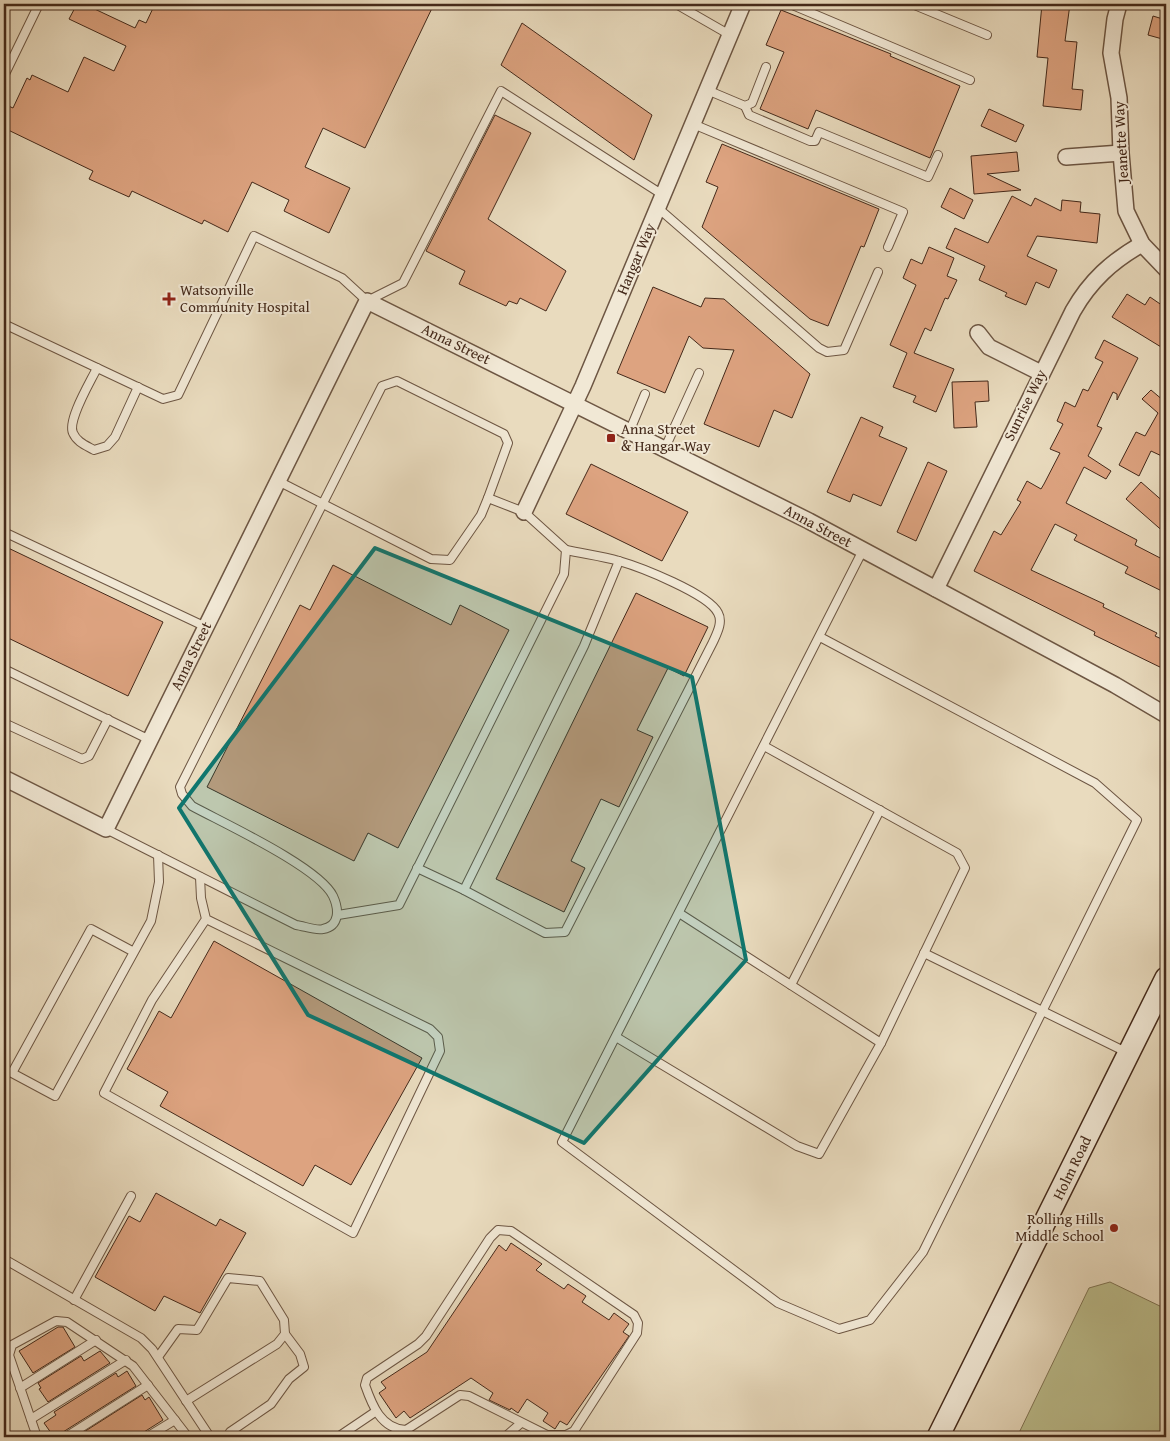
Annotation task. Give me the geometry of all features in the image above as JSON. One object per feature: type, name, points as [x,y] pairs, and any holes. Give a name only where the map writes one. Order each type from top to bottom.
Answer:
[{"type":"street","name":"Hangar Way","points":[[524,512],[575,404],[743,4]]},
{"type":"street","name":"Jeanette Way","points":[[1119,4],[1110,53],[1120,98],[1121,153],[1126,211],[1142,244],[1166,269]]},
{"type":"street","points":[[1066,157],[1121,153]]},
{"type":"street","name":"Sunrise Way","points":[[936,589],[1073,310],[1090,284],[1109,265],[1142,244]]},
{"type":"street","name":"Anna Street","points":[[106,829],[367,301],[630,430],[863,550],[1115,685],[1166,715]]},
{"type":"street","points":[[978,333],[989,347],[1041,373]]},
{"type":"street","points":[[4,778],[106,829]]},
{"type":"street","name":"Holm Road","points":[[938,1437],[1166,978]]},
{"type":"lane","points":[[4,76],[39,4]]},
{"type":"lane","points":[[676,4],[689,7],[730,36]]},
{"type":"lane","points":[[790,4],[970,80]]},
{"type":"lane","points":[[912,4],[987,35]]},
{"type":"lane","points":[[707,90],[746,106],[752,103],[766,67]]},
{"type":"lane","points":[[4,324],[163,399],[178,395],[254,236],[342,278],[367,301],[403,283],[501,91],[660,202],[812,342],[827,352],[844,350],[878,272]]},
{"type":"lane","points":[[746,106],[749,116],[810,141],[815,141],[819,132],[928,177],[938,154]]},
{"type":"lane","points":[[692,124],[903,212],[888,247]]},
{"type":"lane","points":[[97,368],[73,418],[72,432],[79,442],[94,450],[107,446],[115,437],[138,388]]},
{"type":"lane","points":[[665,448],[699,373]]},
{"type":"lane","points":[[106,829],[296,925],[322,930],[334,924],[338,914],[333,895],[311,871],[192,806],[182,794],[180,786],[321,503],[382,386],[397,381],[504,434],[508,443],[481,515],[450,560],[431,559],[321,503],[278,481]]},
{"type":"lane","points":[[630,430],[645,394]]},
{"type":"lane","points":[[417,868],[464,890],[545,933],[564,932],[720,626],[718,613],[707,600],[656,575],[619,561],[566,550],[524,512],[488,498]]},
{"type":"lane","points":[[4,532],[206,627]]},
{"type":"lane","points":[[338,914],[399,905],[564,574],[566,550]]},
{"type":"lane","points":[[820,636],[1094,783],[1137,820],[923,1252],[870,1320],[839,1329],[778,1303],[562,1142],[863,550]]},
{"type":"lane","points":[[464,890],[584,646],[619,561]]},
{"type":"lane","points":[[4,669],[150,740]]},
{"type":"lane","points":[[4,723],[82,759],[89,756],[108,719]]},
{"type":"lane","points":[[616,1036],[797,1146],[819,1154],[881,1043],[965,868],[957,853],[764,746]]},
{"type":"lane","points":[[791,985],[880,810]]},
{"type":"lane","points":[[134,952],[91,929],[12,1073],[54,1096],[134,952],[150,921],[160,882],[158,856]]},
{"type":"lane","points":[[200,877],[201,898],[206,919],[152,1000],[104,1093],[353,1233],[440,1051],[438,1037],[430,1029],[206,919]]},
{"type":"lane","points":[[679,914],[881,1043]]},
{"type":"lane","points":[[924,953],[1129,1053]]},
{"type":"lane","points":[[74,1300],[131,1196]]},
{"type":"lane","points":[[498,1230],[511,1231],[634,1315],[638,1323],[637,1333],[574,1430],[566,1435],[547,1435],[469,1396],[460,1395],[406,1430],[398,1430],[375,1412],[364,1385],[367,1378],[418,1344],[490,1238],[498,1230]]},
{"type":"lane","points":[[4,1260],[141,1338],[158,1357],[210,1437]]},
{"type":"lane","points":[[158,1357],[178,1328],[197,1330],[228,1278],[260,1281],[284,1320],[284,1334],[277,1344],[186,1401]]},
{"type":"lane","points":[[37,1437],[9,1355],[12,1345],[56,1321],[67,1322],[126,1360],[188,1437]]},
{"type":"lane","points":[[230,1432],[271,1404],[289,1379],[304,1367],[300,1354],[284,1334]]},
{"type":"lane","points":[[20,1388],[96,1340]]},
{"type":"lane","points":[[31,1419],[126,1360]]},
{"type":"lane","points":[[66,1437],[148,1385]]},
{"type":"lane","points":[[338,1437],[375,1412]]},
{"type":"lane","points":[[147,1437],[175,1420]]},
{"type":"lane","points":[[505,1437],[521,1423]]},
{"type":"highlighted area","points":[[375,548],[692,677],[746,960],[584,1143],[308,1015],[179,808]]},
{"type":"green space","points":[[1110,1282],[1166,1309],[1166,1437],[1017,1437],[1089,1288]]},
{"type":"building","points":[[77,4],[84,4],[135,28],[139,20],[146,23],[155,4],[434,4],[365,148],[323,128],[305,167],[350,188],[329,233],[284,211],[289,200],[252,182],[228,232],[204,220],[202,224],[132,191],[129,197],[89,179],[93,171],[4,128],[4,104],[13,108],[27,78],[30,80],[32,75],[68,92],[84,57],[114,71],[126,46],[69,19]]},
{"type":"building","points":[[1042,4],[1070,4],[1065,41],[1077,42],[1072,89],[1083,90],[1081,110],[1043,106],[1048,58],[1037,57]]},
{"type":"building","points":[[781,10],[891,54],[890,56],[960,86],[930,158],[816,110],[808,129],[760,109],[784,52],[766,45]]},
{"type":"building","points":[[1153,16],[1166,20],[1166,40],[1148,35]]},
{"type":"building","points":[[522,23],[652,115],[634,160],[501,65]]},
{"type":"building","points":[[989,109],[1024,125],[1016,142],[981,126]]},
{"type":"building","points":[[495,115],[531,133],[488,219],[566,271],[546,311],[520,298],[517,304],[509,301],[506,306],[459,284],[465,271],[426,251]]},
{"type":"building","points":[[722,144],[879,209],[864,247],[861,246],[828,326],[810,319],[702,227],[718,187],[706,182]]},
{"type":"building","points":[[1017,152],[1019,171],[987,174],[1021,190],[974,194],[971,156]]},
{"type":"building","points":[[950,188],[973,200],[964,219],[941,207]]},
{"type":"building","points":[[1012,196],[1031,206],[1035,198],[1061,211],[1062,200],[1081,202],[1080,212],[1100,214],[1097,243],[1037,236],[1027,256],[1057,270],[1049,288],[1036,282],[1026,305],[1005,296],[1007,293],[979,280],[985,266],[946,248],[955,228],[988,243]]},
{"type":"building","points":[[929,247],[954,258],[947,276],[957,280],[948,299],[945,298],[931,331],[925,328],[914,353],[954,369],[936,412],[913,402],[916,396],[893,387],[907,353],[890,345],[916,285],[903,278],[911,259],[922,264]]},
{"type":"building","points":[[653,287],[701,307],[705,298],[724,299],[810,374],[792,418],[774,410],[759,447],[704,424],[734,350],[703,348],[689,336],[665,393],[617,373]]},
{"type":"building","points":[[1127,294],[1145,305],[1150,297],[1166,308],[1166,350],[1112,317]]},
{"type":"building","points":[[1104,340],[1138,358],[1117,400],[1117,394],[1113,392],[1097,426],[1102,428],[1088,456],[1111,471],[1106,479],[1084,467],[1066,503],[1137,540],[1135,545],[1166,561],[1166,593],[1125,573],[1128,567],[1074,540],[1077,535],[1055,524],[1031,570],[1104,604],[1103,607],[1157,633],[1155,636],[1166,641],[1166,670],[1094,635],[1095,632],[974,571],[994,531],[1001,535],[1021,502],[1017,500],[1027,481],[1041,489],[1044,484],[1060,453],[1050,449],[1063,424],[1057,421],[1065,402],[1075,407],[1083,389],[1088,391],[1103,362],[1095,358]]},
{"type":"building","points":[[988,381],[989,401],[975,402],[977,427],[954,428],[952,382]]},
{"type":"building","points":[[1151,390],[1164,401],[1166,396],[1166,458],[1151,451],[1139,476],[1119,465],[1136,432],[1145,436],[1158,413],[1142,399]]},
{"type":"building","points":[[861,417],[883,427],[879,436],[907,448],[881,506],[853,494],[850,502],[827,492]]},
{"type":"building","points":[[928,462],[947,471],[916,541],[897,532]]},
{"type":"building","points":[[591,464],[688,512],[662,561],[566,514]]},
{"type":"building","points":[[1141,482],[1166,504],[1166,534],[1126,499]]},
{"type":"building","points":[[4,546],[163,622],[128,696],[4,636]]},
{"type":"building","points":[[333,565],[451,625],[460,605],[509,630],[398,848],[368,833],[354,861],[207,787],[300,605],[310,610]]},
{"type":"building","points":[[636,593],[708,627],[684,676],[668,668],[637,730],[653,737],[619,807],[601,799],[571,861],[585,868],[564,912],[496,879]]},
{"type":"building","points":[[214,941],[422,1058],[351,1185],[315,1165],[303,1186],[160,1106],[168,1092],[127,1069],[159,1011],[171,1018]]},
{"type":"building","points":[[156,1193],[216,1226],[220,1219],[246,1233],[200,1313],[164,1296],[155,1311],[95,1277],[129,1216],[140,1222]]},
{"type":"building","points":[[511,1243],[542,1264],[536,1270],[564,1289],[568,1284],[586,1296],[582,1302],[609,1320],[614,1313],[629,1324],[623,1332],[629,1336],[567,1425],[560,1421],[555,1429],[543,1421],[548,1413],[527,1399],[518,1413],[511,1408],[510,1410],[489,1400],[493,1393],[471,1378],[410,1418],[404,1411],[396,1418],[379,1393],[386,1388],[381,1382],[427,1352],[499,1245],[506,1251]]},
{"type":"building","points":[[58,1327],[63,1327],[75,1347],[33,1373],[19,1351]]},
{"type":"building","points":[[100,1351],[110,1363],[48,1402],[39,1389],[41,1388],[38,1383],[81,1356],[84,1361]]},
{"type":"building","points":[[127,1371],[136,1386],[63,1432],[60,1437],[54,1437],[44,1423],[56,1415],[54,1412],[116,1373],[118,1377]]},
{"type":"building","points":[[142,1395],[145,1400],[149,1397],[163,1420],[144,1432],[141,1437],[76,1437]]},
{"type":"place","name":"Watsonville Community Hospital","points":[[169,299]]},
{"type":"place","name":"Anna Street & Hangar Way","points":[[611,438]]},
{"type":"place","name":"Rolling Hills Middle School","points":[[1114,1228]]}]
